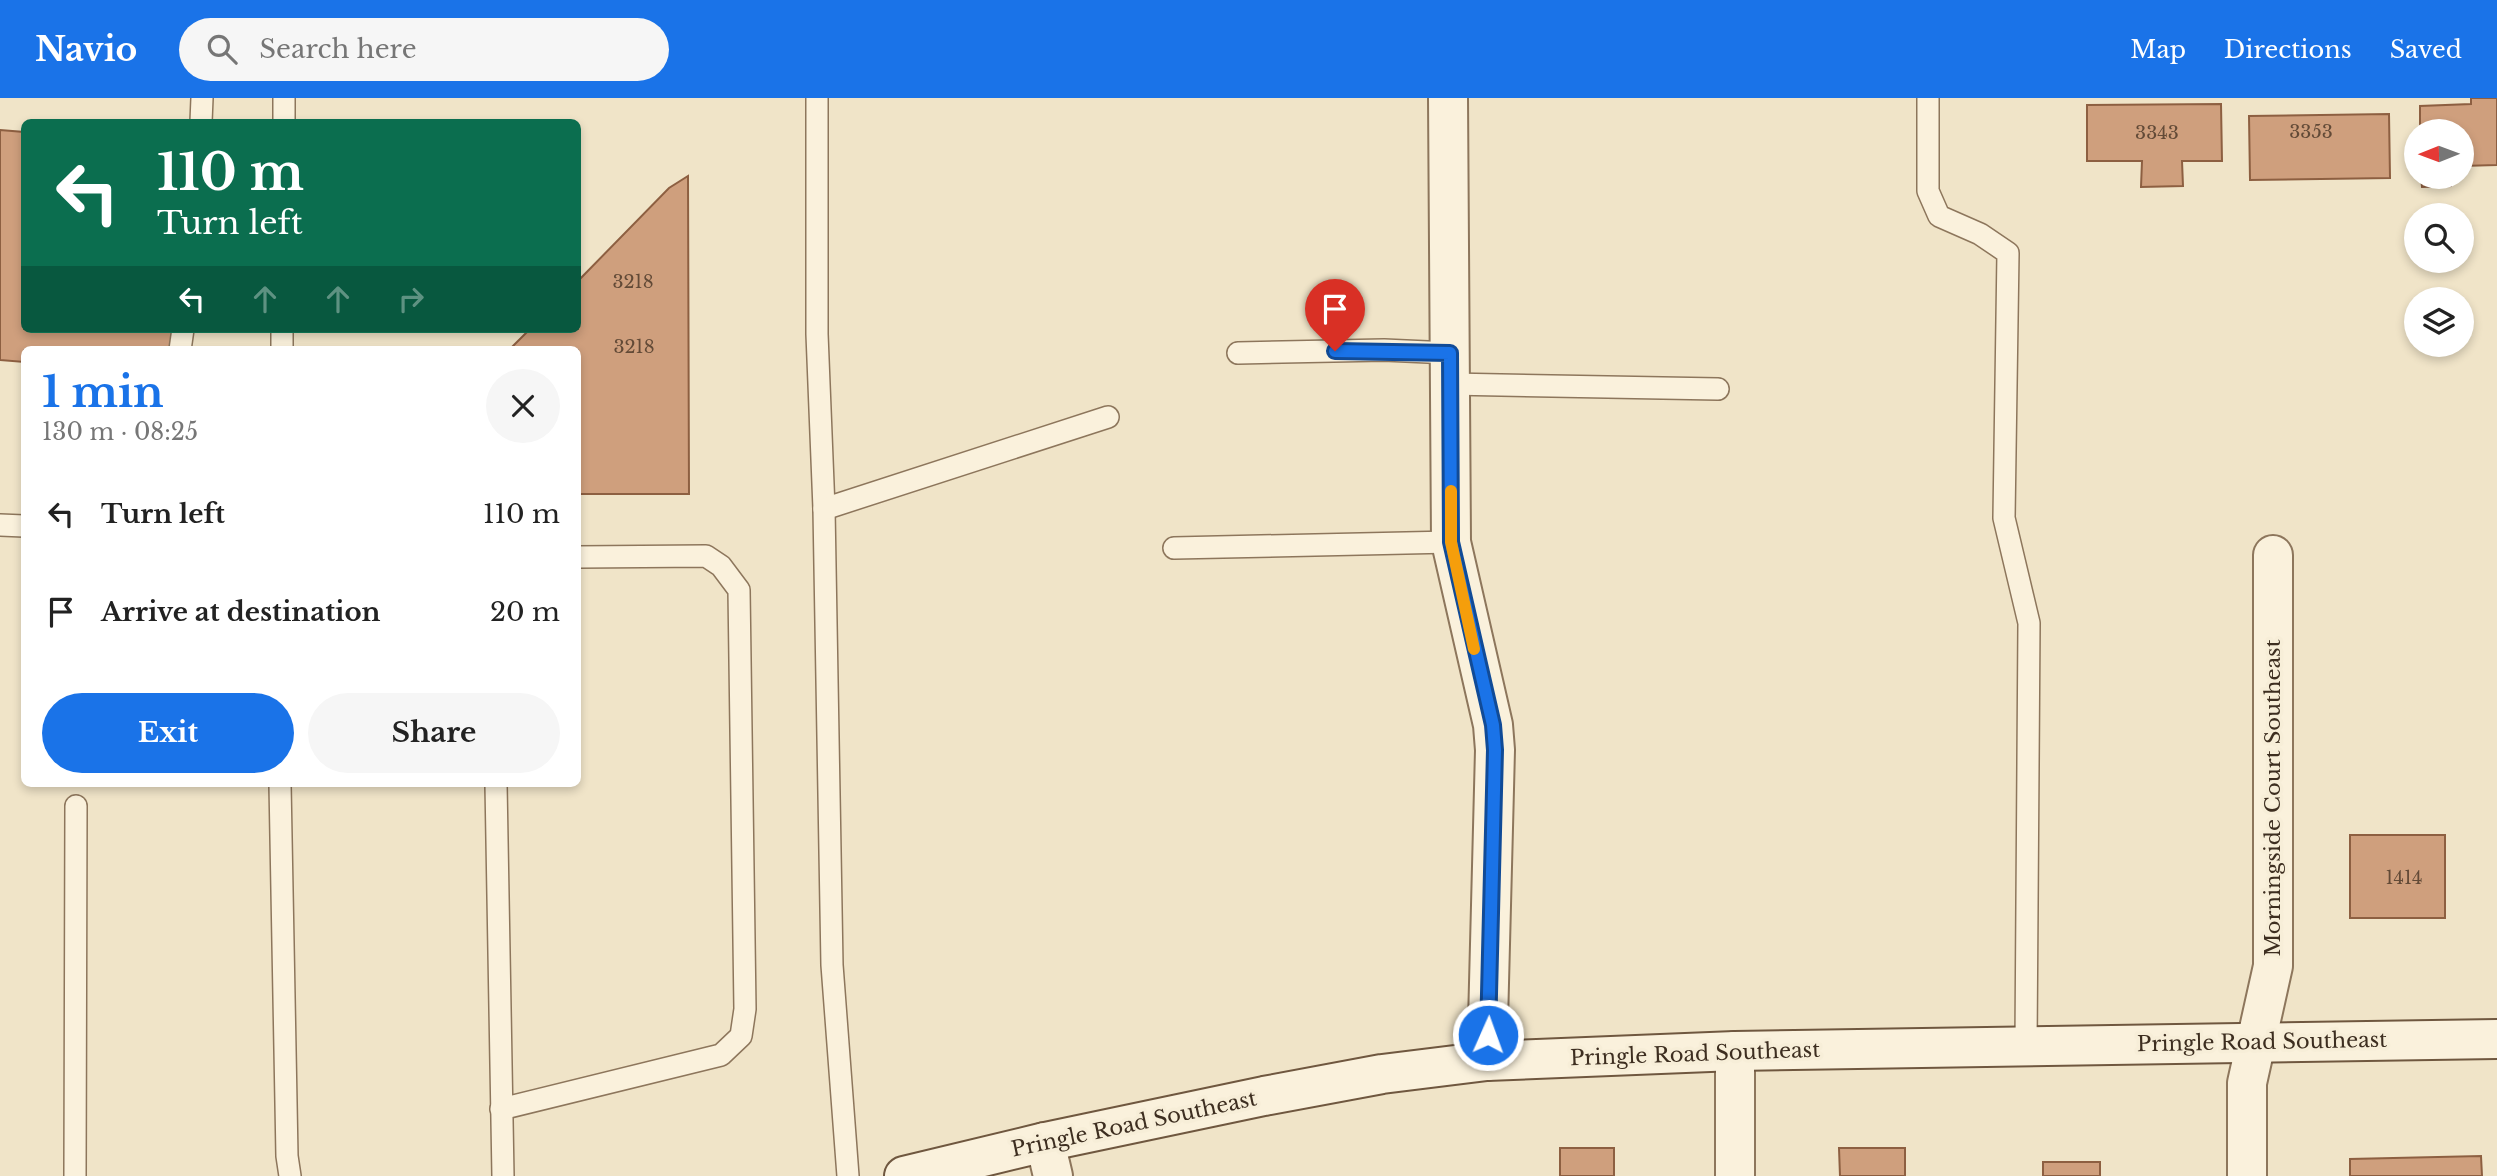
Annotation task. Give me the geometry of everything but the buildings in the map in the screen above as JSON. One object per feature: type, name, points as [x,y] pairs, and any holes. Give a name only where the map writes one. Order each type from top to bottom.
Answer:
[{"type":"street","points":[[1448,98],[1451,542],[1493,725],[1495,750],[1487,1061]]},
{"type":"street","name":"Morningside Court Southeast","points":[[2247,1176],[2247,1083],[2259,1041],[2273,966],[2273,555]]},
{"type":"street","name":"Pringle Road Southeast","points":[[904,1176],[1049,1159],[1382,1074],[1487,1061],[1735,1051],[2497,1039]]},
{"type":"street","points":[[1735,1051],[1735,1176]]},
{"type":"lane","points":[[201,119],[202,98]]},
{"type":"lane","points":[[284,98],[284,119]]},
{"type":"lane","points":[[817,98],[817,334],[824,509],[832,965],[848,1176]]},
{"type":"lane","points":[[1928,98],[1928,191],[1939,216],[1980,234],[2008,253],[2004,518],[2029,623],[2026,1045]]},
{"type":"lane","points":[[1238,353],[1384,350],[1450,368],[1718,389]]},
{"type":"lane","points":[[824,509],[1108,417]]},
{"type":"lane","points":[[0,525],[21,526]]},
{"type":"lane","points":[[1174,548],[1451,542]]},
{"type":"lane","points":[[501,1109],[721,1055],[741,1036],[745,1009],[739,590],[721,566],[706,556],[581,557]]},
{"type":"lane","points":[[280,787],[287,1156],[290,1176]]},
{"type":"lane","points":[[496,787],[503,1176]]},
{"type":"lane","points":[[75,1176],[76,806]]},
{"type":"slow traffic","points":[[1451,491],[1451,542],[1455,570],[1474,649]]},
{"type":"route","points":[[1335,351],[1450,353],[1451,542],[1455,570],[1493,725],[1495,750],[1488,1035]]}]
